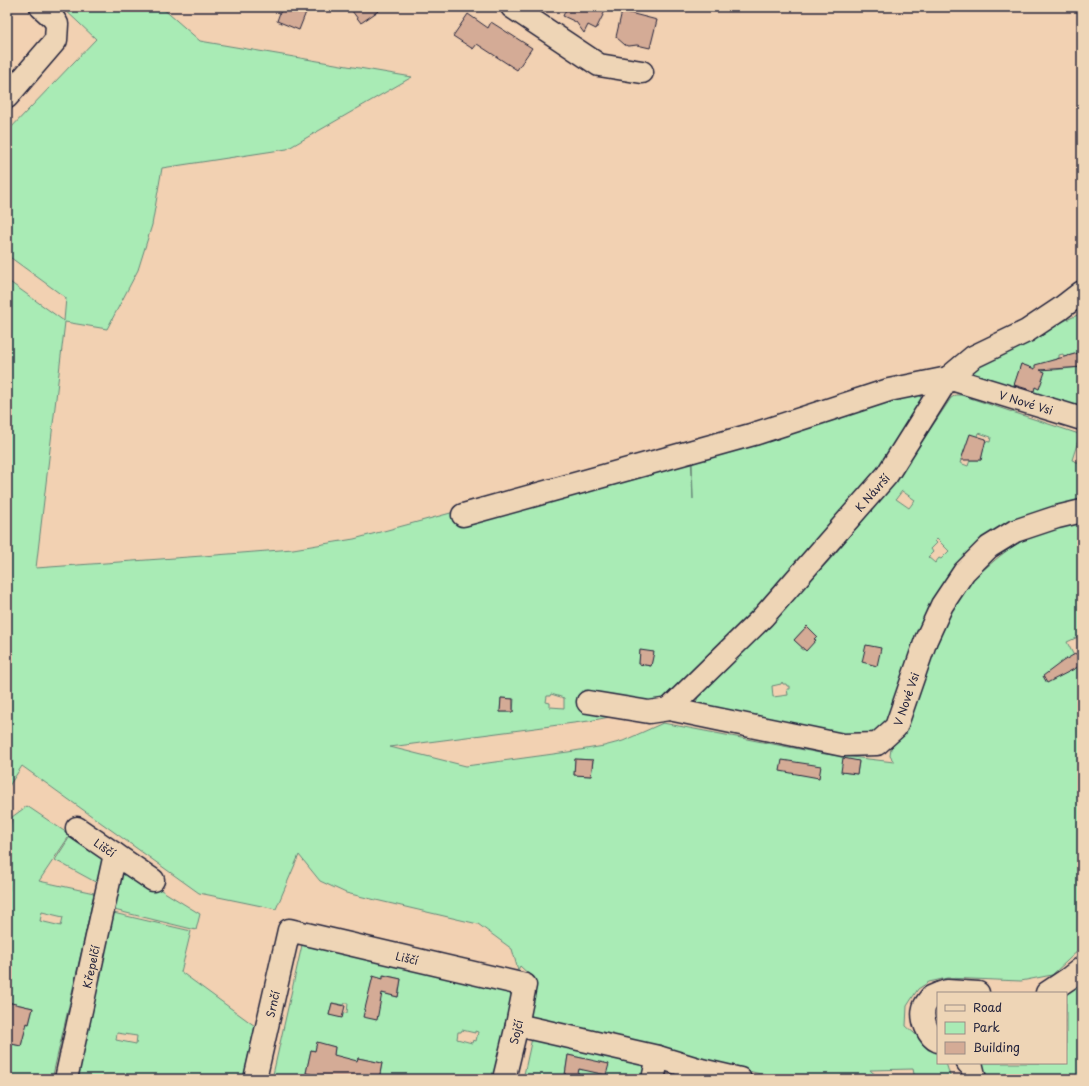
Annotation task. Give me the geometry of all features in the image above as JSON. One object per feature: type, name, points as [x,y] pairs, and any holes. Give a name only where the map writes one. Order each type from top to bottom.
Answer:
[{"type":"street","points":[[7,97],[56,40],[57,24],[41,7]]},
{"type":"street","points":[[512,7],[599,64],[642,72]]},
{"type":"street","name":"K Návrší","points":[[669,709],[763,617],[887,475],[948,378],[973,356],[1026,331],[1060,309],[1082,292]]},
{"type":"street","points":[[463,515],[754,434],[890,390],[948,378]]},
{"type":"street","name":"V Nové Vsi","points":[[948,378],[1082,419]]},
{"type":"street","name":"V Nové Vsi","points":[[588,702],[649,712],[669,709],[843,745],[877,744],[896,727],[926,640],[942,605],[964,572],[989,547],[1015,531],[1057,517],[1082,511]]},
{"type":"street","name":"Liščí","points":[[77,828],[153,880]]},
{"type":"street","name":"Křepelčí","points":[[66,1079],[115,854]]},
{"type":"street","name":"Liščí","points":[[289,930],[525,984]]},
{"type":"street","name":"Srnčí","points":[[255,1079],[289,930]]},
{"type":"street","points":[[1048,992],[1082,968]]},
{"type":"street","name":"Sojčí","points":[[504,1079],[518,1025],[525,984]]},
{"type":"street","points":[[944,992],[962,992]]},
{"type":"street","points":[[937,994],[931,997],[924,1008],[924,1023],[933,1039],[937,1041]]},
{"type":"street","points":[[518,1025],[658,1057],[701,1070],[740,1079]]},
{"type":"street","points":[[654,1079],[658,1057]]},
{"type":"street","points":[[969,1064],[972,1067],[975,1079]]},
{"type":"green space","points":[[62,7],[161,7],[200,41],[412,77],[287,149],[162,168],[152,225],[138,270],[107,329],[65,322],[36,568],[293,549],[354,539],[473,507],[691,457],[693,499],[692,456],[913,384],[923,401],[879,470],[670,705],[589,721],[390,747],[466,766],[604,746],[623,741],[663,723],[825,754],[894,762],[890,756],[891,748],[901,735],[928,641],[974,566],[981,572],[1006,551],[1022,541],[1052,530],[1082,523],[1082,645],[1078,637],[1067,642],[1079,666],[1082,665],[1082,947],[1052,975],[1021,981],[947,978],[929,982],[918,989],[907,1006],[906,1026],[937,1053],[937,1064],[946,1064],[951,1079],[915,1079],[913,1069],[870,1070],[880,1079],[781,1079],[528,1017],[533,978],[520,966],[518,970],[512,949],[478,924],[346,893],[320,881],[299,855],[276,909],[199,893],[22,766],[7,789],[7,280],[64,321],[66,298],[7,255],[7,132],[96,39]],"holes":[[[640,651],[653,652],[651,666],[639,664]],[[551,694],[564,698],[564,708],[550,707],[550,703],[546,702],[547,696],[550,696]],[[501,698],[514,699],[513,712],[500,712]],[[575,759],[593,760],[591,776],[574,775]],[[844,759],[859,762],[857,774],[842,772]]]},
{"type":"green space","points":[[1082,313],[1082,352],[1064,357],[1063,354],[1059,355],[1059,358],[1050,361],[1053,370],[1082,367],[1082,417],[973,379],[971,373],[973,366],[1035,334]],"holes":[[[1021,364],[1040,371],[1043,375],[1039,389],[1035,387],[1033,393],[1014,387]]]},
{"type":"green space","points":[[956,395],[961,395],[1082,435],[1082,442],[1078,441],[1072,460],[1082,464],[1082,503],[982,547],[891,718],[873,734],[831,736],[696,703],[698,697],[773,622],[834,555],[895,482],[951,398]],"holes":[[[979,433],[991,437],[990,442],[985,441],[981,460],[970,460],[968,466],[960,463],[970,435],[977,438]],[[902,491],[915,500],[909,508],[896,499]],[[937,539],[949,551],[935,563],[928,557],[933,552],[931,549],[937,543],[935,541]],[[807,626],[817,636],[814,639],[816,640],[812,644],[810,643],[803,650],[801,649],[802,647],[794,640]],[[782,682],[783,684],[790,686],[790,689],[787,689],[788,695],[773,697],[772,686],[781,684]]]},
{"type":"green space","points":[[27,806],[70,835],[39,881],[94,893],[52,1079],[7,1079],[7,1043],[21,1046],[25,1030],[21,1022],[29,1024],[33,1008],[7,1002],[7,899],[9,889],[8,836],[12,817]],"holes":[[[42,912],[63,917],[61,926],[40,921]]]},
{"type":"green space","points":[[71,835],[102,854],[106,865],[99,884],[55,860]]},
{"type":"green space","points":[[122,866],[200,914],[196,930],[114,910]]},
{"type":"green space","points":[[109,912],[191,931],[181,972],[255,1026],[243,1079],[72,1079]],"holes":[[[117,1033],[137,1036],[136,1044],[116,1040]]]},
{"type":"green space","points":[[302,945],[513,992],[493,1079],[459,1079],[447,1075],[446,1079],[379,1079],[382,1063],[358,1058],[353,1079],[334,1055],[335,1047],[317,1043],[315,1051],[311,1050],[306,1073],[331,1079],[272,1079]],"holes":[[[384,975],[401,979],[398,997],[370,990],[373,977],[383,979]],[[332,1003],[344,1005],[345,1003],[348,1003],[347,1013],[329,1015]],[[462,1030],[475,1033],[475,1031],[478,1032],[476,1041],[473,1040],[472,1043],[457,1039],[458,1032],[461,1032]]]},
{"type":"green space","points":[[1082,975],[1082,1079],[983,1079],[979,1064],[1067,1064],[1067,992]]},
{"type":"green space","points":[[532,1038],[648,1064],[644,1079],[523,1079]],"holes":[[[568,1055],[586,1059],[583,1070],[579,1069],[577,1078],[565,1075]]]},
{"type":"building","points":[[282,7],[308,7],[299,30],[277,21]]},
{"type":"building","points":[[349,7],[384,7],[361,23]]},
{"type":"building","points":[[567,7],[607,7],[596,29],[588,25],[584,33],[576,22],[563,16]]},
{"type":"building","points":[[622,11],[657,20],[650,48],[637,45],[625,45],[616,37]]},
{"type":"building","points":[[468,14],[488,28],[491,22],[532,48],[517,70],[477,44],[473,49],[453,36]]},
{"type":"building","points":[[1082,352],[1082,367],[1040,370],[1045,372],[1039,389],[1035,387],[1034,391],[1014,385],[1021,364],[1035,369],[1035,365]]},
{"type":"building","points":[[970,434],[986,439],[981,460],[961,460]]},
{"type":"building","points":[[807,626],[817,636],[814,639],[816,640],[806,651],[794,640]]},
{"type":"building","points":[[866,645],[881,648],[877,666],[862,662]]},
{"type":"building","points":[[640,650],[654,652],[651,666],[639,664]]},
{"type":"building","points":[[1082,650],[1082,665],[1047,683],[1043,676],[1063,661]]},
{"type":"building","points":[[501,698],[513,699],[513,712],[500,712]]},
{"type":"building","points":[[843,758],[859,761],[857,774],[841,772]]},
{"type":"building","points":[[575,759],[593,760],[591,776],[574,775]]},
{"type":"building","points":[[782,760],[821,766],[819,778],[780,771]]},
{"type":"building","points":[[383,975],[401,979],[398,997],[382,993],[377,1020],[363,1017],[373,976],[383,979]]},
{"type":"building","points":[[7,1002],[33,1008],[29,1024],[27,1023],[21,1046],[7,1043]]},
{"type":"building","points":[[332,1003],[345,1006],[342,1018],[329,1015]]},
{"type":"building","points":[[317,1042],[335,1047],[334,1055],[357,1061],[358,1058],[382,1063],[379,1079],[331,1079],[306,1073],[311,1050],[315,1051]]},
{"type":"building","points":[[568,1055],[609,1064],[606,1075],[579,1069],[577,1078],[565,1075]]}]
